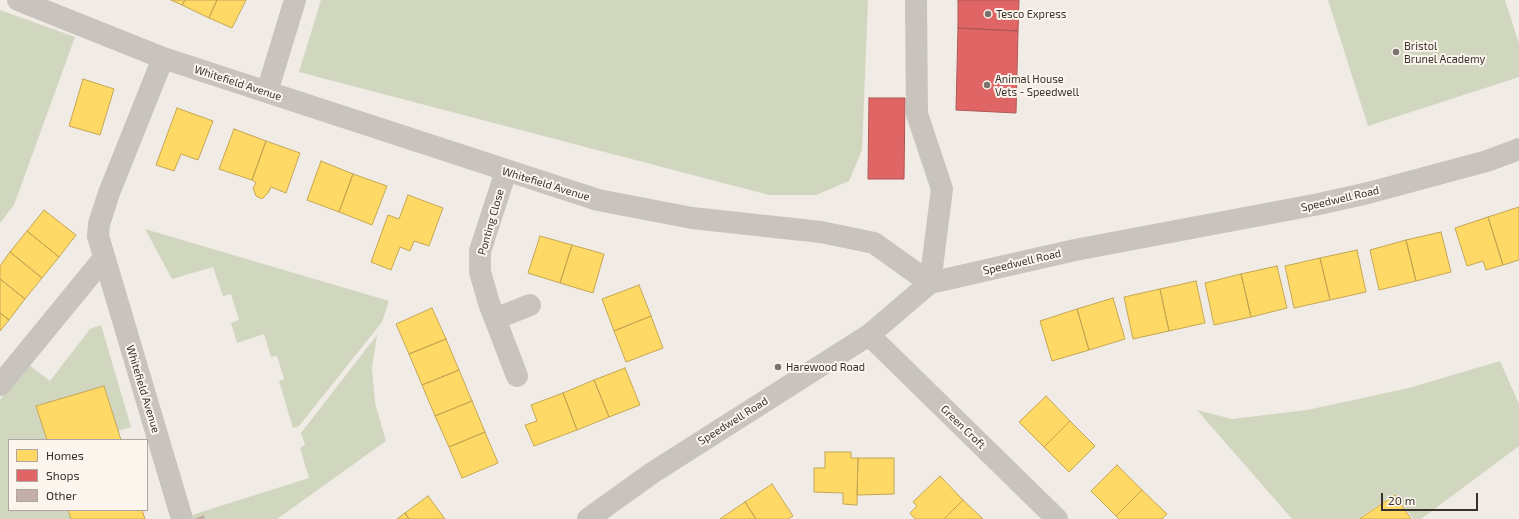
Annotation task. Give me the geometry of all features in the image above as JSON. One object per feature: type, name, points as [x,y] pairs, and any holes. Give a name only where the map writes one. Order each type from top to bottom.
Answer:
[{"type":"street","name":"Whitefield Avenue","points":[[18,0],[163,58],[598,200],[692,218],[821,232],[874,243],[930,283]]},
{"type":"street","points":[[267,92],[295,0]]},
{"type":"street","points":[[916,0],[917,114],[942,189],[930,283]]},
{"type":"street","name":"Whitefield Avenue","points":[[163,58],[103,208],[98,230],[104,258],[182,519]]},
{"type":"street","name":"Speedwell Road","points":[[588,519],[652,473],[869,335],[930,283],[1075,250],[1319,204],[1368,193],[1487,161],[1519,149]]},
{"type":"street","name":"Ponting Close","points":[[506,171],[480,257],[482,283],[517,376]]},
{"type":"street","points":[[2,379],[104,258]]},
{"type":"street","points":[[495,319],[530,305]]},
{"type":"street","name":"Green Croft","points":[[869,335],[1057,519]]},
{"type":"green space","points":[[321,0],[868,0],[862,150],[849,181],[816,195],[769,195],[299,72]]},
{"type":"green space","points":[[1328,0],[1505,0],[1519,44],[1519,77],[1368,126]]},
{"type":"green space","points":[[0,10],[75,37],[14,205],[0,223]]},
{"type":"green space","points":[[145,229],[389,301],[382,322],[299,426],[293,428],[279,381],[284,379],[277,356],[271,357],[264,334],[237,343],[231,323],[239,320],[231,294],[223,296],[213,267],[172,279]]},
{"type":"green space","points":[[101,325],[131,427],[118,431],[104,386],[36,406],[47,439],[8,439],[8,511],[68,511],[71,519],[0,519],[0,400],[28,364],[50,381],[90,329]]},
{"type":"green space","points":[[377,335],[372,368],[375,403],[386,441],[277,519],[205,519],[203,516],[189,519],[195,514],[309,478],[300,448],[305,445],[301,433]]},
{"type":"green space","points":[[1500,361],[1519,404],[1519,446],[1421,519],[1413,519],[1395,494],[1357,519],[1292,519],[1197,410],[1232,419],[1307,410],[1409,388]]},
{"type":"building: Homes","points":[[171,0],[185,0],[182,5]]},
{"type":"building: Homes","points":[[185,0],[217,0],[209,18],[182,5]]},
{"type":"building: Homes","points":[[217,0],[246,0],[232,28],[209,18]]},
{"type":"building: Homes","points":[[83,79],[114,89],[100,135],[69,126]]},
{"type":"building: Homes","points":[[177,108],[213,121],[198,160],[181,154],[174,171],[156,165]]},
{"type":"building: Homes","points":[[234,129],[266,141],[252,180],[219,169]]},
{"type":"building: Homes","points":[[266,141],[300,153],[286,193],[271,187],[262,199],[256,196],[253,188],[256,183],[252,180]]},
{"type":"building: Homes","points":[[321,161],[353,174],[339,212],[307,200]]},
{"type":"building: Homes","points":[[353,174],[387,186],[372,225],[339,212]]},
{"type":"building: Homes","points":[[408,195],[443,208],[429,246],[414,241],[410,251],[400,247],[391,270],[371,262],[388,215],[399,219]]},
{"type":"building: Homes","points":[[1519,207],[1519,260],[1503,265],[1488,217]]},
{"type":"building: Homes","points":[[44,210],[76,235],[59,257],[27,231]]},
{"type":"building: Homes","points":[[1488,217],[1503,265],[1486,270],[1483,261],[1467,266],[1455,228]]},
{"type":"building: Homes","points":[[27,231],[59,257],[42,278],[10,252]]},
{"type":"building: Homes","points":[[1441,232],[1451,272],[1416,281],[1406,240]]},
{"type":"building: Homes","points":[[540,236],[572,245],[560,283],[528,273]]},
{"type":"building: Homes","points":[[1406,240],[1416,281],[1379,290],[1370,250]]},
{"type":"building: Homes","points":[[572,245],[604,254],[593,293],[560,283]]},
{"type":"building: Homes","points":[[1357,250],[1366,292],[1330,300],[1320,258]]},
{"type":"building: Homes","points":[[10,252],[42,278],[25,299],[0,279],[0,266]]},
{"type":"building: Homes","points":[[1320,258],[1330,300],[1294,308],[1285,266]]},
{"type":"building: Homes","points":[[1277,266],[1287,308],[1251,317],[1241,274]]},
{"type":"building: Homes","points":[[1241,274],[1251,317],[1214,325],[1205,283]]},
{"type":"building: Homes","points":[[0,279],[25,299],[9,320],[0,313]]},
{"type":"building: Homes","points":[[1196,281],[1205,323],[1169,331],[1160,289]]},
{"type":"building: Homes","points":[[639,285],[651,316],[614,331],[602,299]]},
{"type":"building: Homes","points":[[1160,289],[1169,331],[1133,339],[1124,297]]},
{"type":"building: Homes","points":[[1113,298],[1125,339],[1089,350],[1077,309]]},
{"type":"building: Homes","points":[[432,308],[446,339],[409,354],[396,324]]},
{"type":"building: Homes","points":[[1077,309],[1089,350],[1052,361],[1040,321]]},
{"type":"building: Homes","points":[[0,313],[9,320],[0,331]]},
{"type":"building: Homes","points":[[651,316],[663,348],[626,362],[614,331]]},
{"type":"building: Homes","points":[[446,339],[459,370],[422,385],[409,354]]},
{"type":"building: Homes","points":[[625,368],[640,405],[609,417],[594,380]]},
{"type":"building: Homes","points":[[459,370],[472,401],[435,416],[422,385]]},
{"type":"building: Homes","points":[[594,380],[609,417],[577,430],[563,393]]},
{"type":"building: Homes","points":[[104,386],[121,439],[47,439],[36,406]]},
{"type":"building: Homes","points":[[563,393],[577,430],[534,446],[525,425],[537,421],[531,405]]},
{"type":"building: Homes","points":[[1046,396],[1070,421],[1044,447],[1019,422]]},
{"type":"building: Homes","points":[[472,401],[485,432],[449,447],[435,416]]},
{"type":"building: Homes","points":[[1070,421],[1095,446],[1069,472],[1044,447]]},
{"type":"building: Homes","points":[[485,432],[498,463],[462,478],[449,447]]},
{"type":"building: Homes","points":[[825,452],[851,452],[851,458],[858,458],[857,505],[843,504],[843,493],[814,492],[814,468],[825,468]]},
{"type":"building: Homes","points":[[858,458],[894,458],[894,494],[857,495]]},
{"type":"building: Homes","points":[[1117,465],[1142,490],[1116,516],[1091,491]]},
{"type":"building: Homes","points":[[940,476],[963,500],[944,519],[915,519],[910,513],[917,506],[913,502]]},
{"type":"building: Homes","points":[[772,484],[793,516],[788,519],[756,519],[745,502]]},
{"type":"building: Homes","points":[[1142,490],[1167,514],[1162,519],[1119,519],[1116,516]]},
{"type":"building: Homes","points":[[1395,495],[1411,519],[1359,519]]},
{"type":"building: Homes","points":[[428,496],[445,519],[409,519],[405,513]]},
{"type":"building: Homes","points":[[963,500],[983,519],[944,519]]},
{"type":"building: Homes","points":[[745,502],[756,519],[720,519]]},
{"type":"building: Homes","points":[[68,511],[142,511],[145,519],[71,519]]},
{"type":"building: Homes","points":[[405,513],[409,519],[397,519]]},
{"type":"building: Shops","name":"Tesco Express","points":[[958,0],[1019,0],[1018,31],[958,28]]},
{"type":"building: Shops","name":"Animal House Vets - Speedwell","points":[[958,28],[1018,31],[1016,113],[956,110]]},
{"type":"building: Shops","points":[[869,98],[905,98],[904,179],[868,179]]},
{"type":"building: Other","points":[[204,515],[205,519],[193,519]]},
{"type":"place","name":"Tesco Express","points":[[988,14]]},
{"type":"place","name":"Bristol Brunel Academy","points":[[1396,52]]},
{"type":"place","name":"Animal House Vets - Speedwell","points":[[987,85]]},
{"type":"place","name":"Harewood Road","points":[[778,367]]}]
